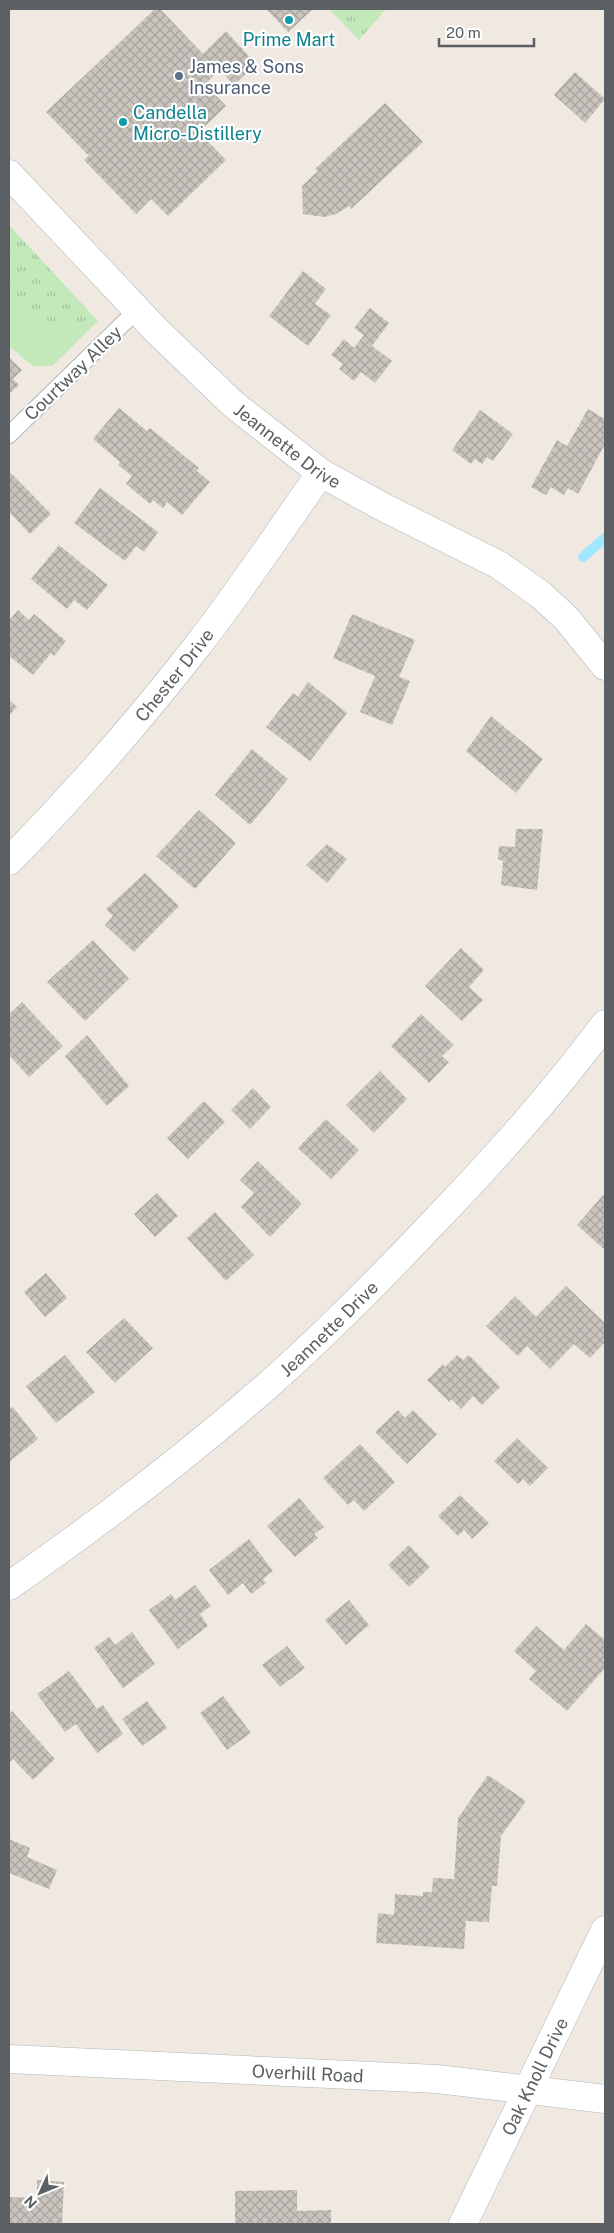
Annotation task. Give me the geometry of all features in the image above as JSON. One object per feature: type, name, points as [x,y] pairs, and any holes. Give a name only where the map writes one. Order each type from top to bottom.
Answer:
[{"type":"street","name":"Jeannette Drive","points":[[9,174],[138,310],[233,404],[321,473],[382,507],[499,565],[541,595],[566,618],[605,666]]},
{"type":"street","name":"Chester Drive","points":[[9,861],[49,821],[126,735],[198,645],[321,473]]},
{"type":"street","name":"Jeannette Drive","points":[[9,1586],[58,1552],[160,1475],[267,1386],[359,1300],[474,1180],[586,1049],[605,1024]]},
{"type":"street","name":"Oak Knoll Drive","points":[[463,2224],[605,1930]]},
{"type":"street","name":"Overhill Road","points":[[9,2059],[437,2079],[605,2099]]},
{"type":"lane","name":"Courtway Alley","points":[[9,435],[138,310]]},
{"type":"green space","points":[[329,9],[386,9],[359,40]]},
{"type":"green space","points":[[9,225],[98,321],[52,366],[33,366],[9,346]]},
{"type":"green space","points":[[9,303],[21,312],[65,326],[82,336],[52,366],[33,366],[9,346]]},
{"type":"building","name":"Candella Micro-Distillery","points":[[155,9],[160,9],[203,54],[226,31],[256,64],[234,85],[220,69],[205,84],[226,106],[199,132],[226,160],[168,216],[151,199],[136,214],[84,160],[89,156],[46,112]]},
{"type":"building","name":"Prime Mart","points":[[266,9],[313,9],[288,32]]},
{"type":"building","points":[[575,72],[605,99],[585,123],[554,95]]},
{"type":"building","points":[[385,103],[423,142],[351,209],[349,206],[336,214],[324,217],[303,214],[302,186],[318,171],[315,169]]},
{"type":"building","points":[[303,271],[326,289],[315,304],[331,315],[308,346],[269,316]]},
{"type":"building","points":[[370,308],[389,323],[372,346],[392,361],[375,383],[361,372],[354,381],[339,369],[343,364],[331,355],[344,339],[354,348],[364,335],[354,328]]},
{"type":"building","points":[[9,357],[22,370],[13,379],[19,385],[9,394]]},
{"type":"building","points":[[119,408],[147,431],[150,428],[199,468],[197,471],[210,482],[182,515],[167,502],[163,508],[153,500],[150,504],[126,484],[132,476],[118,465],[120,462],[93,439]]},
{"type":"building","points":[[588,409],[605,419],[605,444],[578,494],[568,488],[564,495],[551,487],[546,495],[531,487],[557,440],[567,446]]},
{"type":"building","points":[[480,410],[513,434],[493,461],[487,457],[482,464],[475,459],[471,464],[452,450]]},
{"type":"building","points":[[11,473],[51,514],[30,534],[9,512],[9,476]]},
{"type":"building","points":[[100,488],[158,532],[144,552],[136,546],[125,561],[74,523]]},
{"type":"building","points":[[59,545],[108,585],[87,610],[74,600],[67,609],[31,579]]},
{"type":"building","points":[[18,610],[29,620],[34,614],[66,641],[54,656],[51,653],[33,675],[9,656],[9,621]]},
{"type":"building","points":[[352,614],[415,640],[399,677],[410,681],[392,725],[360,712],[375,676],[333,658]]},
{"type":"building","points":[[308,682],[347,713],[310,761],[266,727],[293,693],[298,697]]},
{"type":"building","points":[[9,700],[17,707],[9,716]]},
{"type":"building","points":[[491,716],[543,759],[516,793],[466,751]]},
{"type":"building","points":[[252,749],[288,779],[250,825],[215,795]]},
{"type":"building","points":[[199,810],[236,843],[195,889],[156,856]]},
{"type":"building","points":[[516,829],[543,829],[537,890],[501,885],[503,861],[498,859],[499,846],[515,847]]},
{"type":"building","points":[[327,844],[347,859],[327,883],[306,865]]},
{"type":"building","points":[[145,873],[179,906],[134,952],[105,925],[113,916],[106,909]]},
{"type":"building","points":[[93,940],[129,979],[85,1021],[47,982]]},
{"type":"building","points":[[461,948],[484,970],[469,987],[483,1000],[462,1021],[425,986]]},
{"type":"building","points":[[22,1002],[63,1046],[29,1077],[9,1055],[9,1014]]},
{"type":"building","points":[[421,1014],[454,1045],[442,1056],[449,1062],[429,1083],[391,1046]]},
{"type":"building","points":[[87,1035],[129,1086],[107,1106],[65,1056]]},
{"type":"building","points":[[380,1071],[407,1099],[374,1133],[346,1105]]},
{"type":"building","points":[[253,1088],[271,1107],[250,1129],[231,1110]]},
{"type":"building","points":[[204,1101],[225,1122],[188,1159],[167,1138]]},
{"type":"building","points":[[326,1119],[359,1150],[331,1179],[298,1148]]},
{"type":"building","points":[[258,1161],[302,1204],[270,1237],[241,1207],[254,1193],[240,1180]]},
{"type":"building","points":[[157,1193],[178,1216],[155,1237],[134,1214]]},
{"type":"building","points":[[605,1193],[605,1250],[577,1225]]},
{"type":"building","points":[[215,1212],[254,1255],[226,1281],[187,1238]]},
{"type":"building","points":[[46,1273],[67,1298],[45,1317],[24,1292]]},
{"type":"building","points":[[566,1286],[605,1323],[605,1342],[590,1358],[574,1344],[550,1369],[527,1346],[518,1356],[486,1326],[515,1296],[536,1317]]},
{"type":"building","points":[[124,1318],[153,1348],[115,1383],[86,1352]]},
{"type":"building","points":[[65,1355],[95,1392],[56,1423],[26,1386]]},
{"type":"building","points":[[457,1355],[463,1360],[469,1355],[500,1387],[482,1405],[473,1396],[461,1409],[451,1399],[449,1402],[427,1380],[443,1364],[445,1367]]},
{"type":"building","points":[[13,1407],[38,1439],[9,1462],[9,1410]]},
{"type":"building","points":[[398,1410],[405,1418],[413,1410],[437,1434],[407,1464],[375,1432]]},
{"type":"building","points":[[517,1438],[548,1468],[530,1486],[523,1479],[518,1484],[494,1461]]},
{"type":"building","points":[[360,1444],[395,1482],[364,1511],[354,1500],[348,1505],[323,1478]]},
{"type":"building","points":[[460,1495],[489,1523],[472,1539],[464,1530],[458,1536],[438,1516]]},
{"type":"building","points":[[299,1498],[324,1527],[314,1534],[318,1538],[295,1557],[267,1526]]},
{"type":"building","points":[[249,1539],[273,1571],[263,1579],[266,1583],[251,1594],[243,1583],[228,1595],[209,1570]]},
{"type":"building","points":[[409,1545],[430,1567],[409,1587],[388,1565]]},
{"type":"building","points":[[195,1585],[211,1606],[200,1614],[208,1626],[178,1649],[149,1610],[171,1594],[175,1600]]},
{"type":"building","points":[[349,1600],[369,1625],[346,1645],[325,1620]]},
{"type":"building","points":[[586,1624],[605,1640],[605,1657],[603,1660],[605,1668],[567,1711],[529,1679],[536,1671],[514,1651],[536,1626],[564,1650]]},
{"type":"building","points":[[132,1632],[155,1664],[123,1688],[94,1648],[109,1637],[115,1645]]},
{"type":"building","points":[[287,1646],[305,1668],[280,1687],[262,1665]]},
{"type":"building","points":[[69,1671],[97,1709],[103,1705],[123,1734],[97,1753],[76,1724],[65,1732],[37,1694]]},
{"type":"building","points":[[223,1696],[251,1733],[227,1750],[200,1713]]},
{"type":"building","points":[[147,1701],[167,1728],[142,1746],[122,1719]]},
{"type":"building","points":[[12,1711],[55,1759],[33,1780],[13,1759],[9,1763],[9,1714]]},
{"type":"building","points":[[488,1775],[526,1801],[501,1836],[497,1886],[492,1886],[489,1922],[466,1921],[464,1949],[376,1943],[378,1913],[394,1915],[395,1894],[423,1896],[423,1892],[432,1892],[433,1878],[454,1879],[458,1818]]},
{"type":"building","points":[[9,1839],[30,1848],[27,1857],[57,1870],[49,1889],[9,1873]]},
{"type":"building","points":[[37,2180],[64,2182],[62,2224],[9,2224],[9,2197],[37,2198]]},
{"type":"building","points":[[297,2190],[297,2211],[331,2210],[331,2224],[235,2224],[235,2191]]},
{"type":"waterway","points":[[583,557],[605,538]]},
{"type":"place","name":"Prime Mart","points":[[289,20]]},
{"type":"place","name":"James & Sons Insurance","points":[[179,76]]},
{"type":"place","name":"Candella Micro-Distillery","points":[[123,122]]}]
